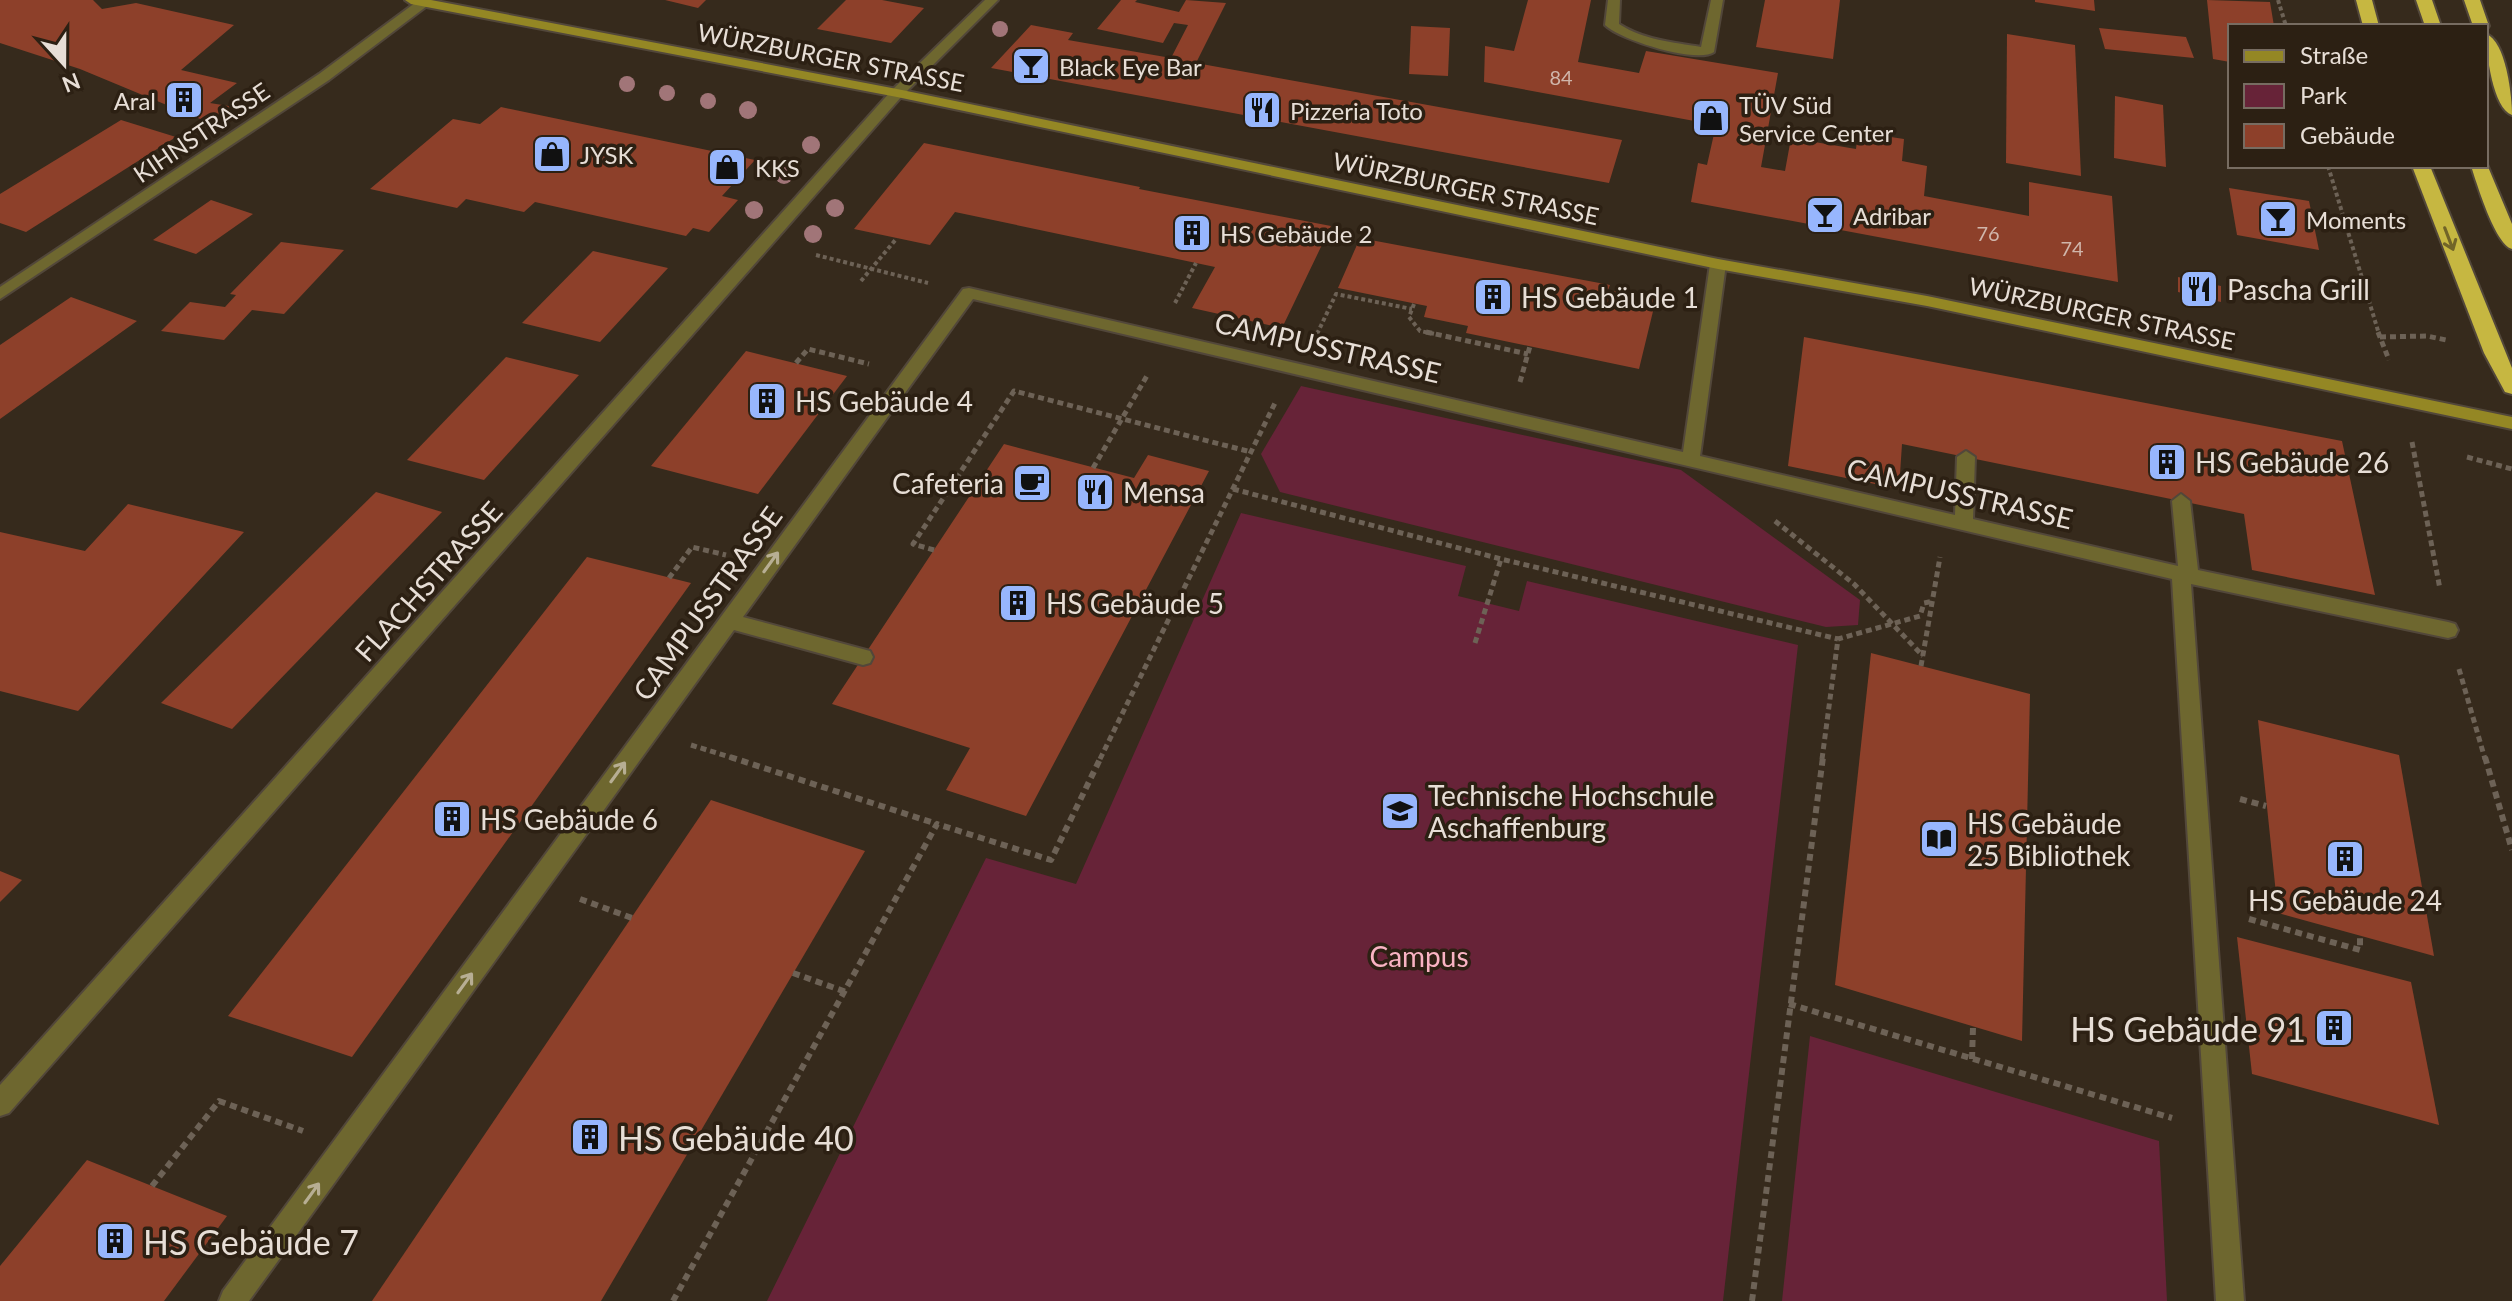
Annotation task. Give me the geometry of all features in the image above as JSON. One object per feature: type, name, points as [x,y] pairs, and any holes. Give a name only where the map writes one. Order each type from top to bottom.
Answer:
[{"type":"highway","points":[[2364,0],[2370,24]]},
{"type":"highway","points":[[2424,0],[2432,24]]},
{"type":"highway","points":[[2472,0],[2480,24]]},
{"type":"highway","points":[[2488,44],[2512,110]]},
{"type":"highway","points":[[2422,168],[2494,353],[2512,387]]},
{"type":"highway","points":[[2481,168],[2491,199],[2512,243]]},
{"type":"main road","name":"WÜRZBURGER STRASSE","points":[[417,1],[897,93],[1718,264],[1927,301],[2512,423]]},
{"type":"street","name":"FLACHSTRASSE","points":[[0,1104],[897,93],[992,0]]},
{"type":"street","points":[[1614,0],[1612,25],[1623,33],[1638,39],[1707,52],[1717,0]]},
{"type":"street","name":"KIHNSTRASSE","points":[[0,294],[324,77],[417,1]]},
{"type":"street","points":[[1691,459],[1718,264]]},
{"type":"street","name":"CAMPUSSTRASSE","points":[[233,1301],[969,293],[2185,574],[2448,630]]},
{"type":"street","points":[[1964,523],[1966,457]]},
{"type":"street","points":[[2181,501],[2203,906],[2230,1301]]},
{"type":"street","points":[[729,621],[863,657]]},
{"type":"path","points":[[2278,0],[2285,24]]},
{"type":"path","points":[[2329,168],[2380,337],[2405,401]]},
{"type":"path","points":[[861,281],[897,238]]},
{"type":"path","points":[[816,255],[969,293]]},
{"type":"path","points":[[1336,294],[1413,306],[1409,317],[1420,331],[1529,350]]},
{"type":"path","points":[[2380,337],[2427,336],[2494,353]]},
{"type":"path","points":[[1093,468],[1169,339]]},
{"type":"path","points":[[796,363],[808,349],[833,355]]},
{"type":"path","points":[[648,731],[1051,860],[1293,367]]},
{"type":"path","points":[[934,550],[913,544],[1014,391],[1251,452]]},
{"type":"path","points":[[1233,489],[1501,559],[1838,639],[1920,616],[1924,603],[1934,601],[1921,666]]},
{"type":"path","points":[[1762,512],[1846,573],[1895,621],[1923,656]]},
{"type":"path","points":[[669,578],[692,547],[769,565]]},
{"type":"path","points":[[1475,643],[1501,559]]},
{"type":"path","points":[[1752,1301],[1838,639]]},
{"type":"path","points":[[673,1301],[937,824]]},
{"type":"path","points":[[537,883],[632,918]]},
{"type":"path","points":[[2203,906],[2360,950],[2360,935]]},
{"type":"path","points":[[793,973],[846,992]]},
{"type":"path","points":[[1789,1004],[2219,1132]]},
{"type":"path","points":[[1972,1059],[1973,1027]]},
{"type":"path","points":[[152,1186],[219,1101],[345,1146]]},
{"type":"green space","points":[[1301,386],[1681,470],[1860,600],[1858,625],[1826,627],[1280,492],[1261,454]]},
{"type":"green space","name":"Campus","points":[[1241,513],[1466,566],[1458,596],[1519,611],[1527,581],[1798,645],[1723,1301],[767,1301],[986,858],[1076,884]]},
{"type":"green space","points":[[1810,1036],[2159,1141],[2167,1301],[1782,1301]]},
{"type":"building","points":[[0,0],[93,0],[102,9],[136,3],[234,25],[181,70],[237,83],[210,103],[247,109],[222,128],[80,69],[0,43]]},
{"type":"building","points":[[665,0],[706,0],[698,8]]},
{"type":"building","points":[[846,0],[882,0],[924,8],[891,43],[817,29]]},
{"type":"building","points":[[1121,0],[1137,0],[1135,2],[1179,12],[1186,0],[1226,3],[1196,63],[1622,140],[1609,183],[991,68],[1031,25],[1073,33],[1068,40],[1171,58],[1188,25],[1174,23],[1163,43],[1097,29]]},
{"type":"building","points":[[1528,0],[1591,0],[1578,62],[1639,73],[1646,51],[1778,73],[1761,167],[1785,171],[1791,138],[1856,149],[1858,132],[1904,139],[1902,161],[1927,166],[1924,196],[2029,216],[2029,182],[2112,196],[2118,282],[1691,202],[1698,163],[1707,165],[1716,125],[1484,82],[1485,46],[1514,51]]},
{"type":"building","points":[[1765,0],[1840,0],[1833,59],[1756,47]]},
{"type":"building","points":[[2094,0],[2095,11],[2035,2]]},
{"type":"building","points":[[2207,0],[2270,2],[2274,24],[2228,24],[2228,62],[2213,59]]},
{"type":"building","points":[[1411,26],[1450,28],[1448,76],[1409,74]]},
{"type":"building","points":[[2099,28],[2186,37],[2194,58],[2105,49]]},
{"type":"building","points":[[2007,34],[2075,45],[2081,176],[2006,163]]},
{"type":"building","points":[[2115,96],[2163,105],[2166,167],[2114,158]]},
{"type":"building","points":[[501,107],[755,160],[722,196],[738,200],[709,232],[693,228],[686,236],[535,202],[524,212],[466,199],[457,208],[370,189],[453,119],[480,124]]},
{"type":"building","points":[[121,120],[176,137],[26,232],[0,223],[0,194]]},
{"type":"building","name":"HS Gebäude 2","points":[[924,143],[1331,226],[1282,328],[1192,308],[1215,267],[955,212],[930,245],[854,229]]},
{"type":"building","points":[[2229,188],[2309,201],[2319,250],[2237,235]]},
{"type":"building","points":[[211,200],[253,214],[196,254],[153,240]]},
{"type":"building","name":"HS Gebäude 1","points":[[1360,238],[1610,285],[1608,290],[1656,299],[1639,369],[1466,333],[1468,326],[1424,317],[1427,306],[1338,288]]},
{"type":"building","points":[[281,242],[344,250],[284,314],[252,310],[224,340],[161,331],[190,302],[225,307],[236,295],[230,294]]},
{"type":"building","points":[[593,251],[668,268],[600,342],[522,323]]},
{"type":"building","name":"Pascha Grill","points":[[2178,277],[2221,286],[2221,302],[2178,292]]},
{"type":"building","points":[[71,297],[137,321],[0,419],[0,345]]},
{"type":"building","name":"HS Gebäude 26","points":[[1804,337],[2342,441],[2375,595],[2252,570],[2244,514],[1902,444],[1899,489],[1788,466]]},
{"type":"building","name":"HS Gebäude 4","points":[[746,351],[847,376],[758,494],[651,466]]},
{"type":"building","points":[[506,357],[579,375],[484,480],[407,460]]},
{"type":"building","name":"HS Gebäude 5","points":[[1004,444],[1134,478],[1148,455],[1209,471],[1026,816],[946,790],[970,748],[832,704]]},
{"type":"building","points":[[376,492],[442,512],[232,729],[161,703]]},
{"type":"building","points":[[128,504],[244,532],[78,711],[0,691],[0,532],[85,551]]},
{"type":"building","name":"HS Gebäude 6","points":[[587,557],[691,583],[352,1057],[228,1016]]},
{"type":"building","name":"HS Gebäude 25 Bibliothek","points":[[1871,653],[2030,694],[2022,1041],[1835,985]]},
{"type":"building","name":"HS Gebäude 24","points":[[2258,720],[2399,755],[2434,956],[2278,913]]},
{"type":"building","name":"HS Gebäude 40","points":[[711,800],[865,851],[601,1301],[372,1301]]},
{"type":"building","points":[[0,871],[22,880],[0,902]]},
{"type":"building","name":"HS Gebäude 91","points":[[2237,937],[2411,982],[2439,1125],[2252,1074]]},
{"type":"building","name":"HS Gebäude 7","points":[[87,1160],[227,1216],[164,1301],[0,1301],[0,1266]]},
{"type":"place","name":"Black Eye Bar","points":[[1031,66]]},
{"type":"place","name":"Aral","points":[[184,100]]},
{"type":"place","name":"Pizzeria Toto","points":[[1262,110]]},
{"type":"place","name":"TÜV Süd Service Center","points":[[1711,118]]},
{"type":"place","name":"JYSK","points":[[552,154]]},
{"type":"place","name":"KKS","points":[[727,167]]},
{"type":"place","name":"Adribar","points":[[1825,215]]},
{"type":"place","name":"Moments","points":[[2278,219]]},
{"type":"place","name":"HS Gebäude 2","points":[[1192,233]]},
{"type":"place","name":"Pascha Grill","points":[[2199,289]]},
{"type":"place","name":"HS Gebäude 1","points":[[1493,297]]},
{"type":"place","name":"HS Gebäude 4","points":[[767,401]]},
{"type":"place","name":"HS Gebäude 26","points":[[2167,462]]},
{"type":"place","name":"Cafeteria","points":[[1032,483]]},
{"type":"place","name":"Mensa","points":[[1095,492]]},
{"type":"place","name":"HS Gebäude 5","points":[[1018,603]]},
{"type":"place","name":"Technische Hochschule Aschaffenburg","points":[[1400,811]]},
{"type":"place","name":"HS Gebäude 6","points":[[452,819]]},
{"type":"place","name":"HS Gebäude 25 Bibliothek","points":[[1939,839]]},
{"type":"place","name":"HS Gebäude 24","points":[[2345,859]]},
{"type":"place","name":"HS Gebäude 91","points":[[2334,1028]]},
{"type":"place","name":"HS Gebäude 40","points":[[590,1137]]},
{"type":"place","name":"HS Gebäude 7","points":[[115,1241]]}]
